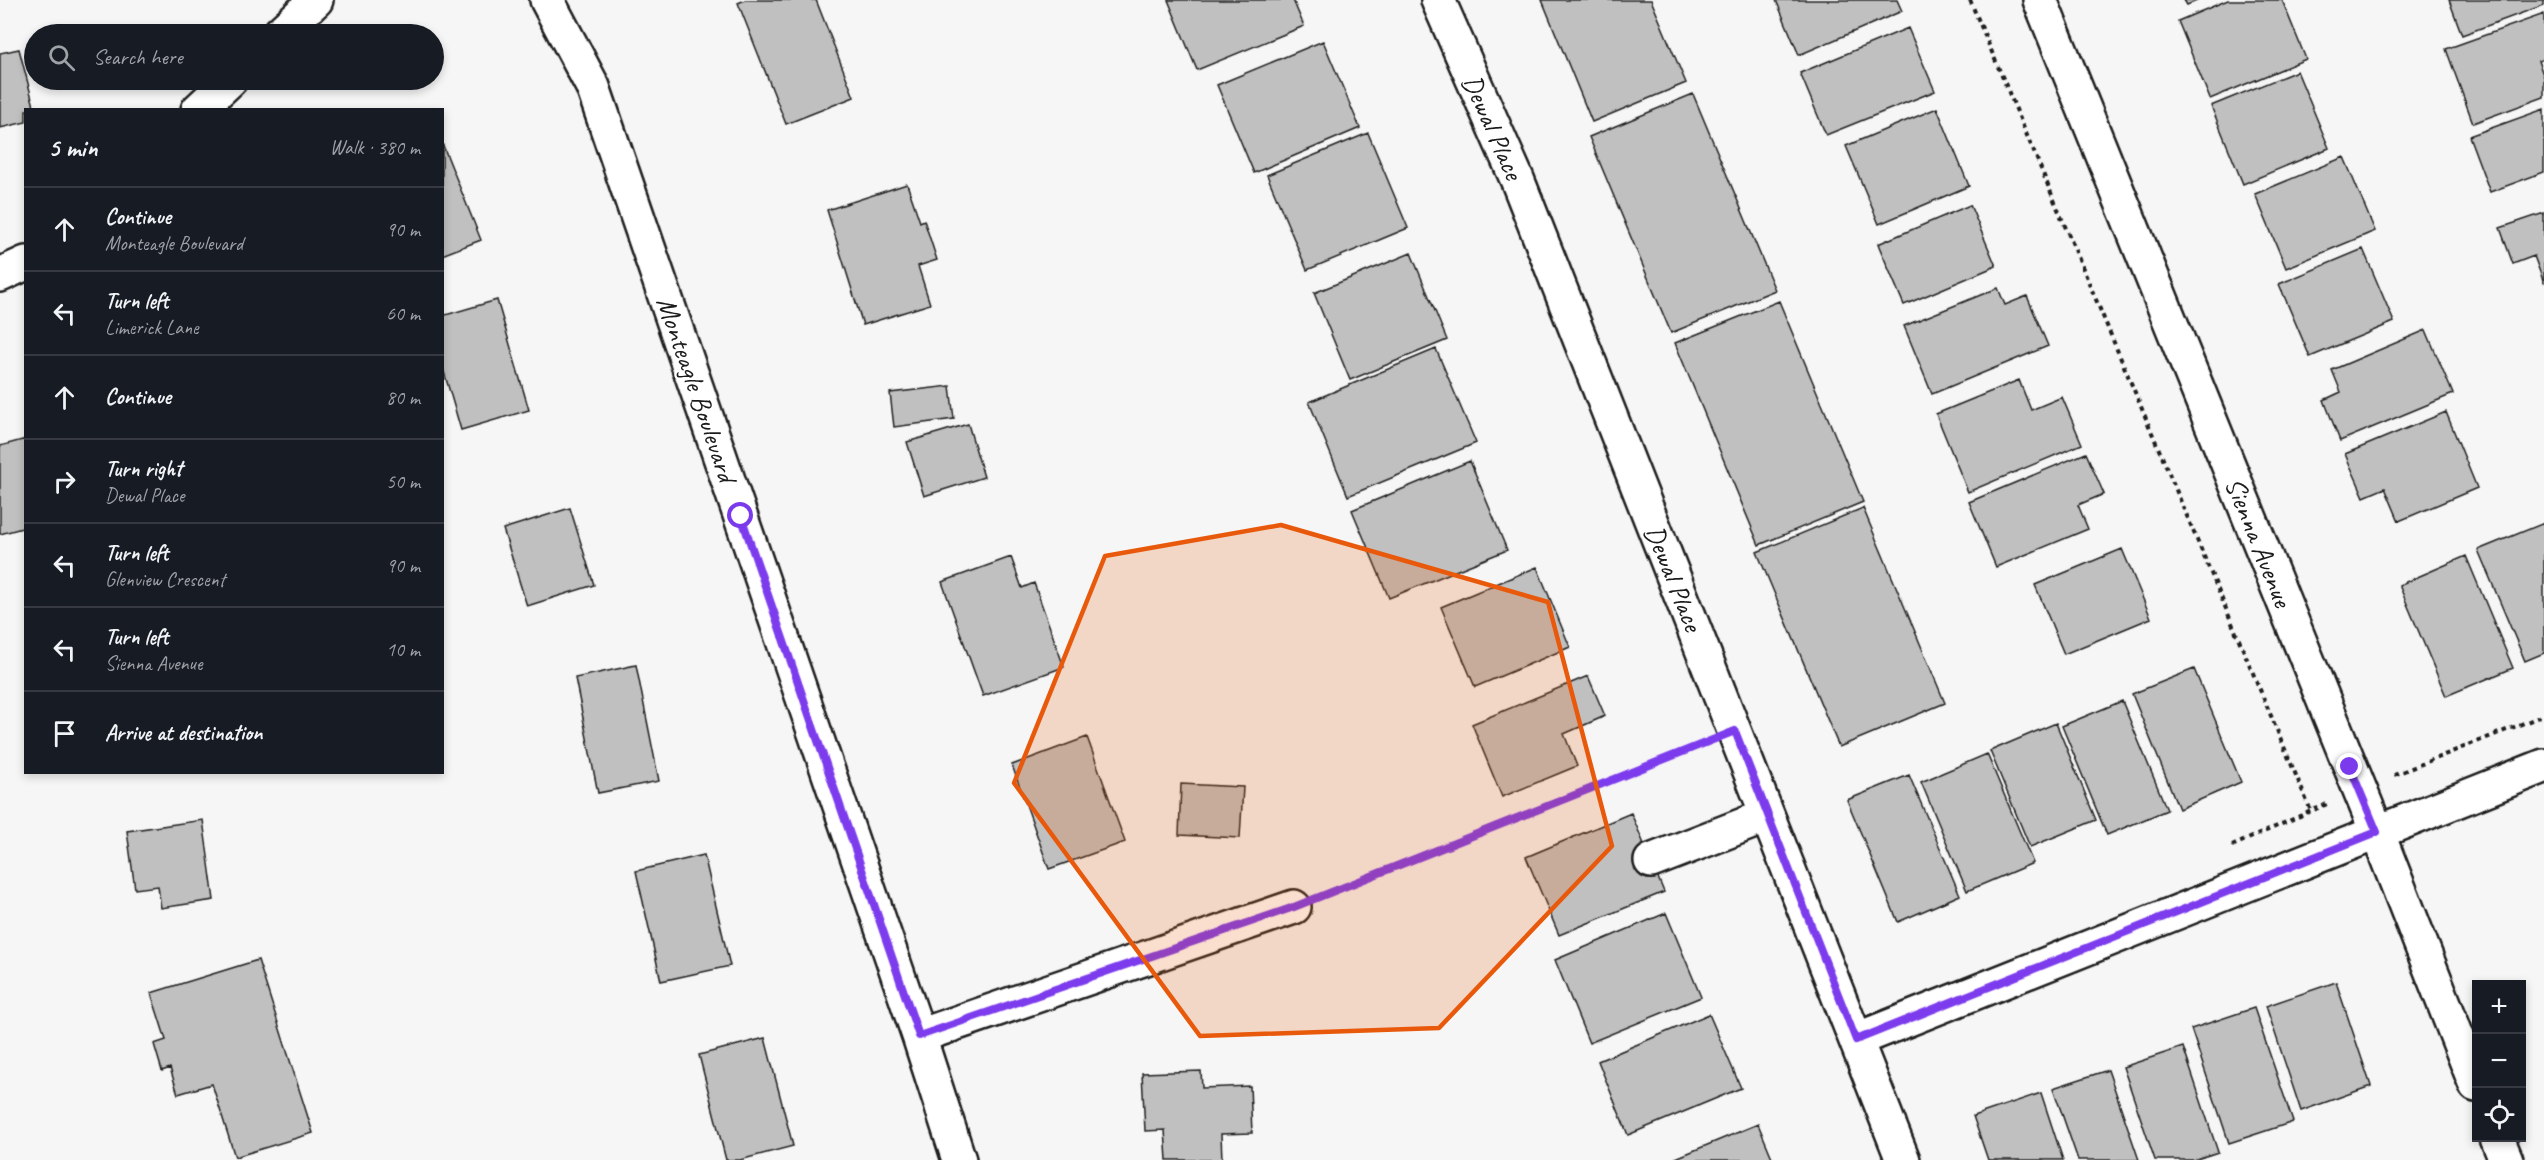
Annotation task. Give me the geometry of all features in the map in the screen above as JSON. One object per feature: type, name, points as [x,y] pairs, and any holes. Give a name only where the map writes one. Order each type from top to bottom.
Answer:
[{"type":"street","points":[[290,24],[316,0]]},
{"type":"street","name":"Monteagle Boulevard","points":[[547,0],[593,87],[919,1036],[959,1160]]},
{"type":"street","name":"Dewal Place","points":[[1437,0],[1517,179],[1904,1160]]},
{"type":"street","name":"Sienna Avenue","points":[[2040,0],[2377,832],[2472,1075]]},
{"type":"street","points":[[200,108],[219,90]]},
{"type":"street","points":[[0,275],[24,264]]},
{"type":"street","points":[[1856,1040],[2544,766]]},
{"type":"street","points":[[1651,861],[1767,816]]},
{"type":"street","points":[[919,1036],[1294,907]]},
{"type":"street","points":[[2499,1142],[2506,1160]]},
{"type":"path","points":[[1970,0],[2311,811]]},
{"type":"path","points":[[1294,907],[1735,731]]},
{"type":"highlighted area","points":[[1281,525],[1548,602],[1612,846],[1439,1028],[1200,1036],[1014,783],[1105,556]]},
{"type":"building","points":[[745,0],[816,0],[854,97],[786,124],[738,3]]},
{"type":"building","points":[[1168,0],[1293,0],[1304,26],[1197,70]]},
{"type":"building","points":[[1542,0],[1651,0],[1686,83],[1592,122]]},
{"type":"building","points":[[1776,0],[1897,0],[1902,11],[1799,55]]},
{"type":"building","points":[[2184,0],[2199,0],[2187,5]]},
{"type":"building","points":[[2228,0],[2282,0],[2306,59],[2210,99],[2178,21]]},
{"type":"building","points":[[2449,0],[2544,0],[2544,5],[2462,35]]},
{"type":"building","points":[[2544,14],[2544,59],[2538,61],[2544,77],[2544,97],[2473,123],[2446,49]]},
{"type":"building","points":[[1908,28],[1935,91],[1826,135],[1800,73]]},
{"type":"building","points":[[1323,41],[1360,128],[1254,173],[1217,85]]},
{"type":"building","points":[[19,49],[24,68],[24,90],[30,90],[34,108],[24,108],[24,122],[0,128],[0,53]]},
{"type":"building","points":[[2297,71],[2329,148],[2243,184],[2211,106]]},
{"type":"building","points":[[1693,94],[1775,290],[1671,333],[1589,137]]},
{"type":"building","points":[[1937,108],[1969,186],[1879,224],[1846,146]]},
{"type":"building","points":[[2544,109],[2544,172],[2490,192],[2469,136]]},
{"type":"building","points":[[1368,133],[1408,228],[1307,270],[1267,175]]},
{"type":"building","points":[[444,148],[481,240],[444,254]]},
{"type":"building","points":[[2344,157],[2375,231],[2286,268],[2255,194]]},
{"type":"building","points":[[907,184],[920,222],[924,220],[937,260],[918,266],[930,304],[863,325],[827,210]]},
{"type":"building","points":[[1970,205],[1996,266],[1904,305],[1878,244]]},
{"type":"building","points":[[2544,213],[2544,283],[2534,256],[2513,264],[2500,228]]},
{"type":"building","points":[[2363,249],[2394,322],[2310,357],[2279,284]]},
{"type":"building","points":[[1411,253],[1447,340],[1350,380],[1314,293]]},
{"type":"building","points":[[1998,288],[2005,305],[2027,296],[2048,346],[1932,394],[1904,326]]},
{"type":"building","points":[[497,300],[529,410],[461,430],[444,372],[444,315]]},
{"type":"building","points":[[1779,301],[1863,502],[1759,545],[1675,343]]},
{"type":"building","points":[[2426,330],[2453,394],[2340,441],[2324,400],[2341,392],[2332,370]]},
{"type":"building","points":[[1436,349],[1476,443],[1348,496],[1309,402]]},
{"type":"building","points":[[2019,380],[2031,410],[2062,397],[2082,444],[1968,492],[1936,414]]},
{"type":"building","points":[[950,386],[954,419],[894,427],[890,393]]},
{"type":"building","points":[[2446,412],[2477,488],[2399,521],[2385,488],[2364,497],[2345,454]]},
{"type":"building","points":[[968,424],[984,477],[924,496],[907,442]]},
{"type":"building","points":[[24,440],[24,528],[0,534],[0,446]]},
{"type":"building","points":[[2086,453],[2104,494],[2078,505],[2088,529],[1996,567],[1969,502]]},
{"type":"building","points":[[1470,461],[1507,550],[1389,598],[1352,510]]},
{"type":"building","points":[[570,508],[594,585],[527,606],[503,529]]},
{"type":"building","points":[[1863,508],[1945,703],[1839,747],[1757,552]]},
{"type":"building","points":[[2544,523],[2544,653],[2525,661],[2478,550]]},
{"type":"building","points":[[2122,549],[2151,618],[2064,654],[2035,585]]},
{"type":"building","points":[[2466,556],[2513,668],[2446,696],[2399,585]]},
{"type":"building","points":[[1011,557],[1022,588],[1034,583],[1064,667],[983,696],[942,582]]},
{"type":"building","points":[[1537,567],[1570,647],[1475,687],[1441,607]]},
{"type":"building","points":[[636,665],[659,781],[598,793],[575,678]]},
{"type":"building","points":[[2194,669],[2241,782],[2179,809],[2132,694]]},
{"type":"building","points":[[1588,676],[1605,716],[1564,734],[1577,766],[1502,797],[1472,724]]},
{"type":"building","points":[[2122,701],[2167,810],[2107,835],[2062,726]]},
{"type":"building","points":[[2056,723],[2096,820],[2030,847],[1990,751]]},
{"type":"building","points":[[1087,737],[1125,842],[1049,869],[1012,765]]},
{"type":"building","points":[[1987,754],[2033,863],[1967,891],[1921,782]]},
{"type":"building","points":[[1909,775],[1960,895],[1898,922],[1847,800]]},
{"type":"building","points":[[1181,784],[1243,787],[1240,838],[1179,835]]},
{"type":"building","points":[[1631,813],[1664,892],[1559,935],[1526,857]]},
{"type":"building","points":[[203,820],[214,900],[161,908],[158,886],[135,889],[127,831]]},
{"type":"building","points":[[704,855],[730,966],[661,981],[636,871]]},
{"type":"building","points":[[1666,913],[1701,997],[1589,1043],[1555,960]]},
{"type":"building","points":[[258,960],[313,1133],[235,1157],[212,1084],[178,1094],[170,1068],[162,1071],[154,1044],[166,1040],[151,993]]},
{"type":"building","points":[[2336,982],[2371,1086],[2301,1111],[2266,1006]]},
{"type":"building","points":[[2254,1008],[2293,1122],[2229,1143],[2191,1029]]},
{"type":"building","points":[[1709,1014],[1741,1088],[1628,1135],[1598,1061]]},
{"type":"building","points":[[765,1038],[793,1146],[740,1160],[726,1160],[699,1055]]},
{"type":"building","points":[[2183,1047],[2218,1152],[2194,1160],[2155,1160],[2123,1067]]},
{"type":"building","points":[[2108,1070],[2139,1160],[2078,1160],[2053,1088]]},
{"type":"building","points":[[1201,1071],[1202,1088],[1250,1086],[1252,1133],[1221,1134],[1222,1160],[1167,1160],[1165,1130],[1145,1131],[1142,1073]]},
{"type":"building","points":[[2041,1093],[2063,1160],[1988,1160],[1973,1116]]},
{"type":"building","points":[[1758,1124],[1773,1160],[1671,1160]]},
{"type":"route","points":[[741,516],[919,1036],[1294,907],[1735,731],[1856,1040],[2377,832],[2350,767]]}]
